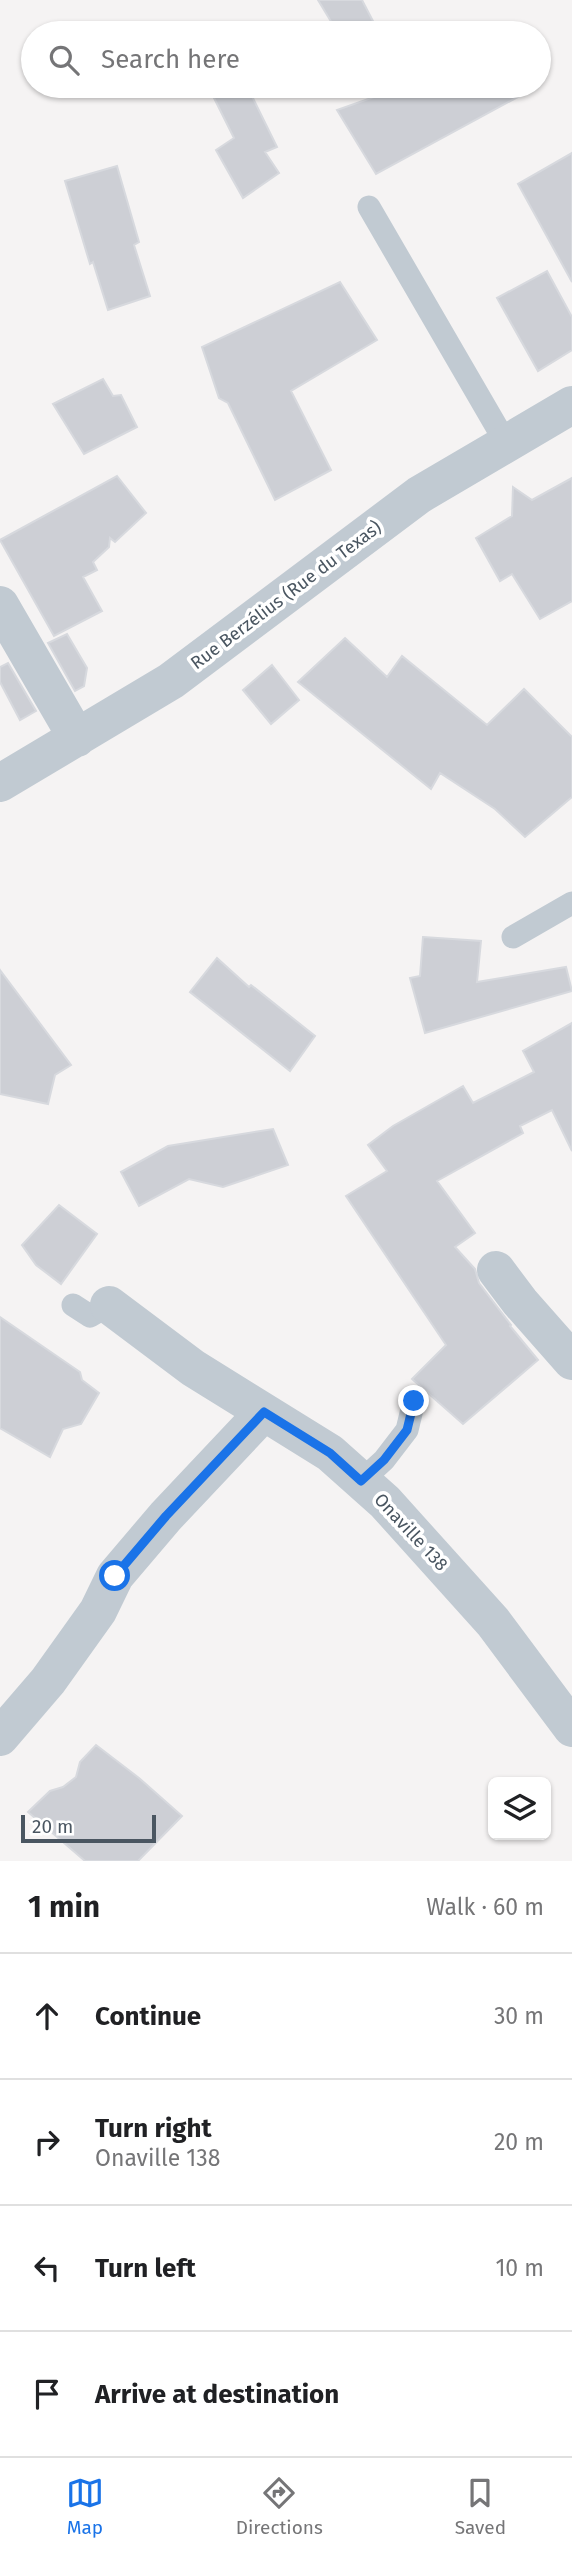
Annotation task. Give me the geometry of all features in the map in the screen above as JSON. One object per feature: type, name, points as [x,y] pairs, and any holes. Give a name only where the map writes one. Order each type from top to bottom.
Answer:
[{"type":"street","name":"Rue Berzélius (Rue du Texas)","points":[[0,783],[171,681],[419,495],[572,405]]},
{"type":"street","points":[[0,605],[77,738]]},
{"type":"street","points":[[496,1269],[520,1302],[572,1362]]},
{"type":"street","name":"Onaville 138","points":[[91,1305],[330,1453],[385,1502],[493,1622],[572,1728]]},
{"type":"street","points":[[0,1737],[48,1681],[98,1611],[115,1576],[166,1516],[264,1412]]},
{"type":"lane","points":[[369,206],[506,443]]},
{"type":"lane","points":[[513,937],[572,903]]},
{"type":"lane","points":[[361,1481],[384,1460],[407,1430],[414,1401]]},
{"type":"building","points":[[318,0],[362,0],[373,21],[331,21]]},
{"type":"building","points":[[214,98],[253,98],[277,147],[265,152],[279,173],[243,198],[216,150],[234,138]]},
{"type":"building","points":[[371,98],[516,98],[376,174],[337,110]]},
{"type":"building","points":[[572,153],[572,282],[518,184]]},
{"type":"building","points":[[117,166],[139,242],[134,245],[150,296],[108,310],[93,262],[90,264],[65,181]]},
{"type":"building","points":[[547,271],[572,317],[572,350],[538,371],[497,298]]},
{"type":"building","points":[[340,282],[377,340],[291,391],[331,470],[275,500],[228,403],[219,398],[202,347]]},
{"type":"building","points":[[103,379],[113,396],[121,395],[137,427],[84,454],[53,404]]},
{"type":"building","points":[[117,476],[146,513],[115,542],[110,538],[109,547],[93,562],[97,570],[83,577],[102,611],[54,636],[0,540]]},
{"type":"building","points":[[572,478],[572,601],[540,619],[512,574],[500,581],[476,538],[512,516],[513,487],[532,500]]},
{"type":"building","points":[[67,634],[87,668],[84,686],[75,691],[48,643]]},
{"type":"building","points":[[345,638],[387,677],[402,656],[487,725],[524,689],[572,737],[572,797],[525,837],[495,809],[440,773],[431,789],[298,682]]},
{"type":"building","points":[[8,663],[36,711],[20,720],[0,682],[0,667]]},
{"type":"building","points":[[272,665],[299,700],[271,724],[243,690]]},
{"type":"building","points":[[423,937],[481,941],[477,982],[566,967],[572,991],[425,1033],[410,978],[420,976]]},
{"type":"building","points":[[217,958],[249,987],[251,985],[315,1036],[290,1071],[190,992]]},
{"type":"building","points":[[0,970],[71,1065],[55,1075],[48,1104],[0,1094]]},
{"type":"building","points":[[572,1023],[572,1151],[552,1110],[520,1126],[523,1133],[437,1181],[475,1233],[455,1247],[475,1269],[479,1283],[538,1360],[463,1424],[412,1379],[446,1345],[346,1196],[387,1171],[368,1145],[393,1126],[463,1086],[473,1103],[534,1072],[523,1051]]},
{"type":"building","points":[[273,1129],[288,1165],[223,1187],[189,1179],[139,1206],[121,1172],[168,1146]]},
{"type":"building","points":[[59,1205],[97,1234],[61,1284],[36,1265],[22,1245]]},
{"type":"building","points":[[0,1317],[80,1372],[82,1380],[99,1393],[81,1424],[63,1429],[50,1457],[0,1428]]},
{"type":"building","points":[[96,1745],[182,1816],[138,1861],[85,1861],[28,1812],[50,1791],[63,1787],[76,1777],[80,1762]]},
{"type":"route","points":[[115,1576],[166,1516],[264,1412],[330,1453],[361,1481],[384,1460],[407,1430],[414,1401]]}]
